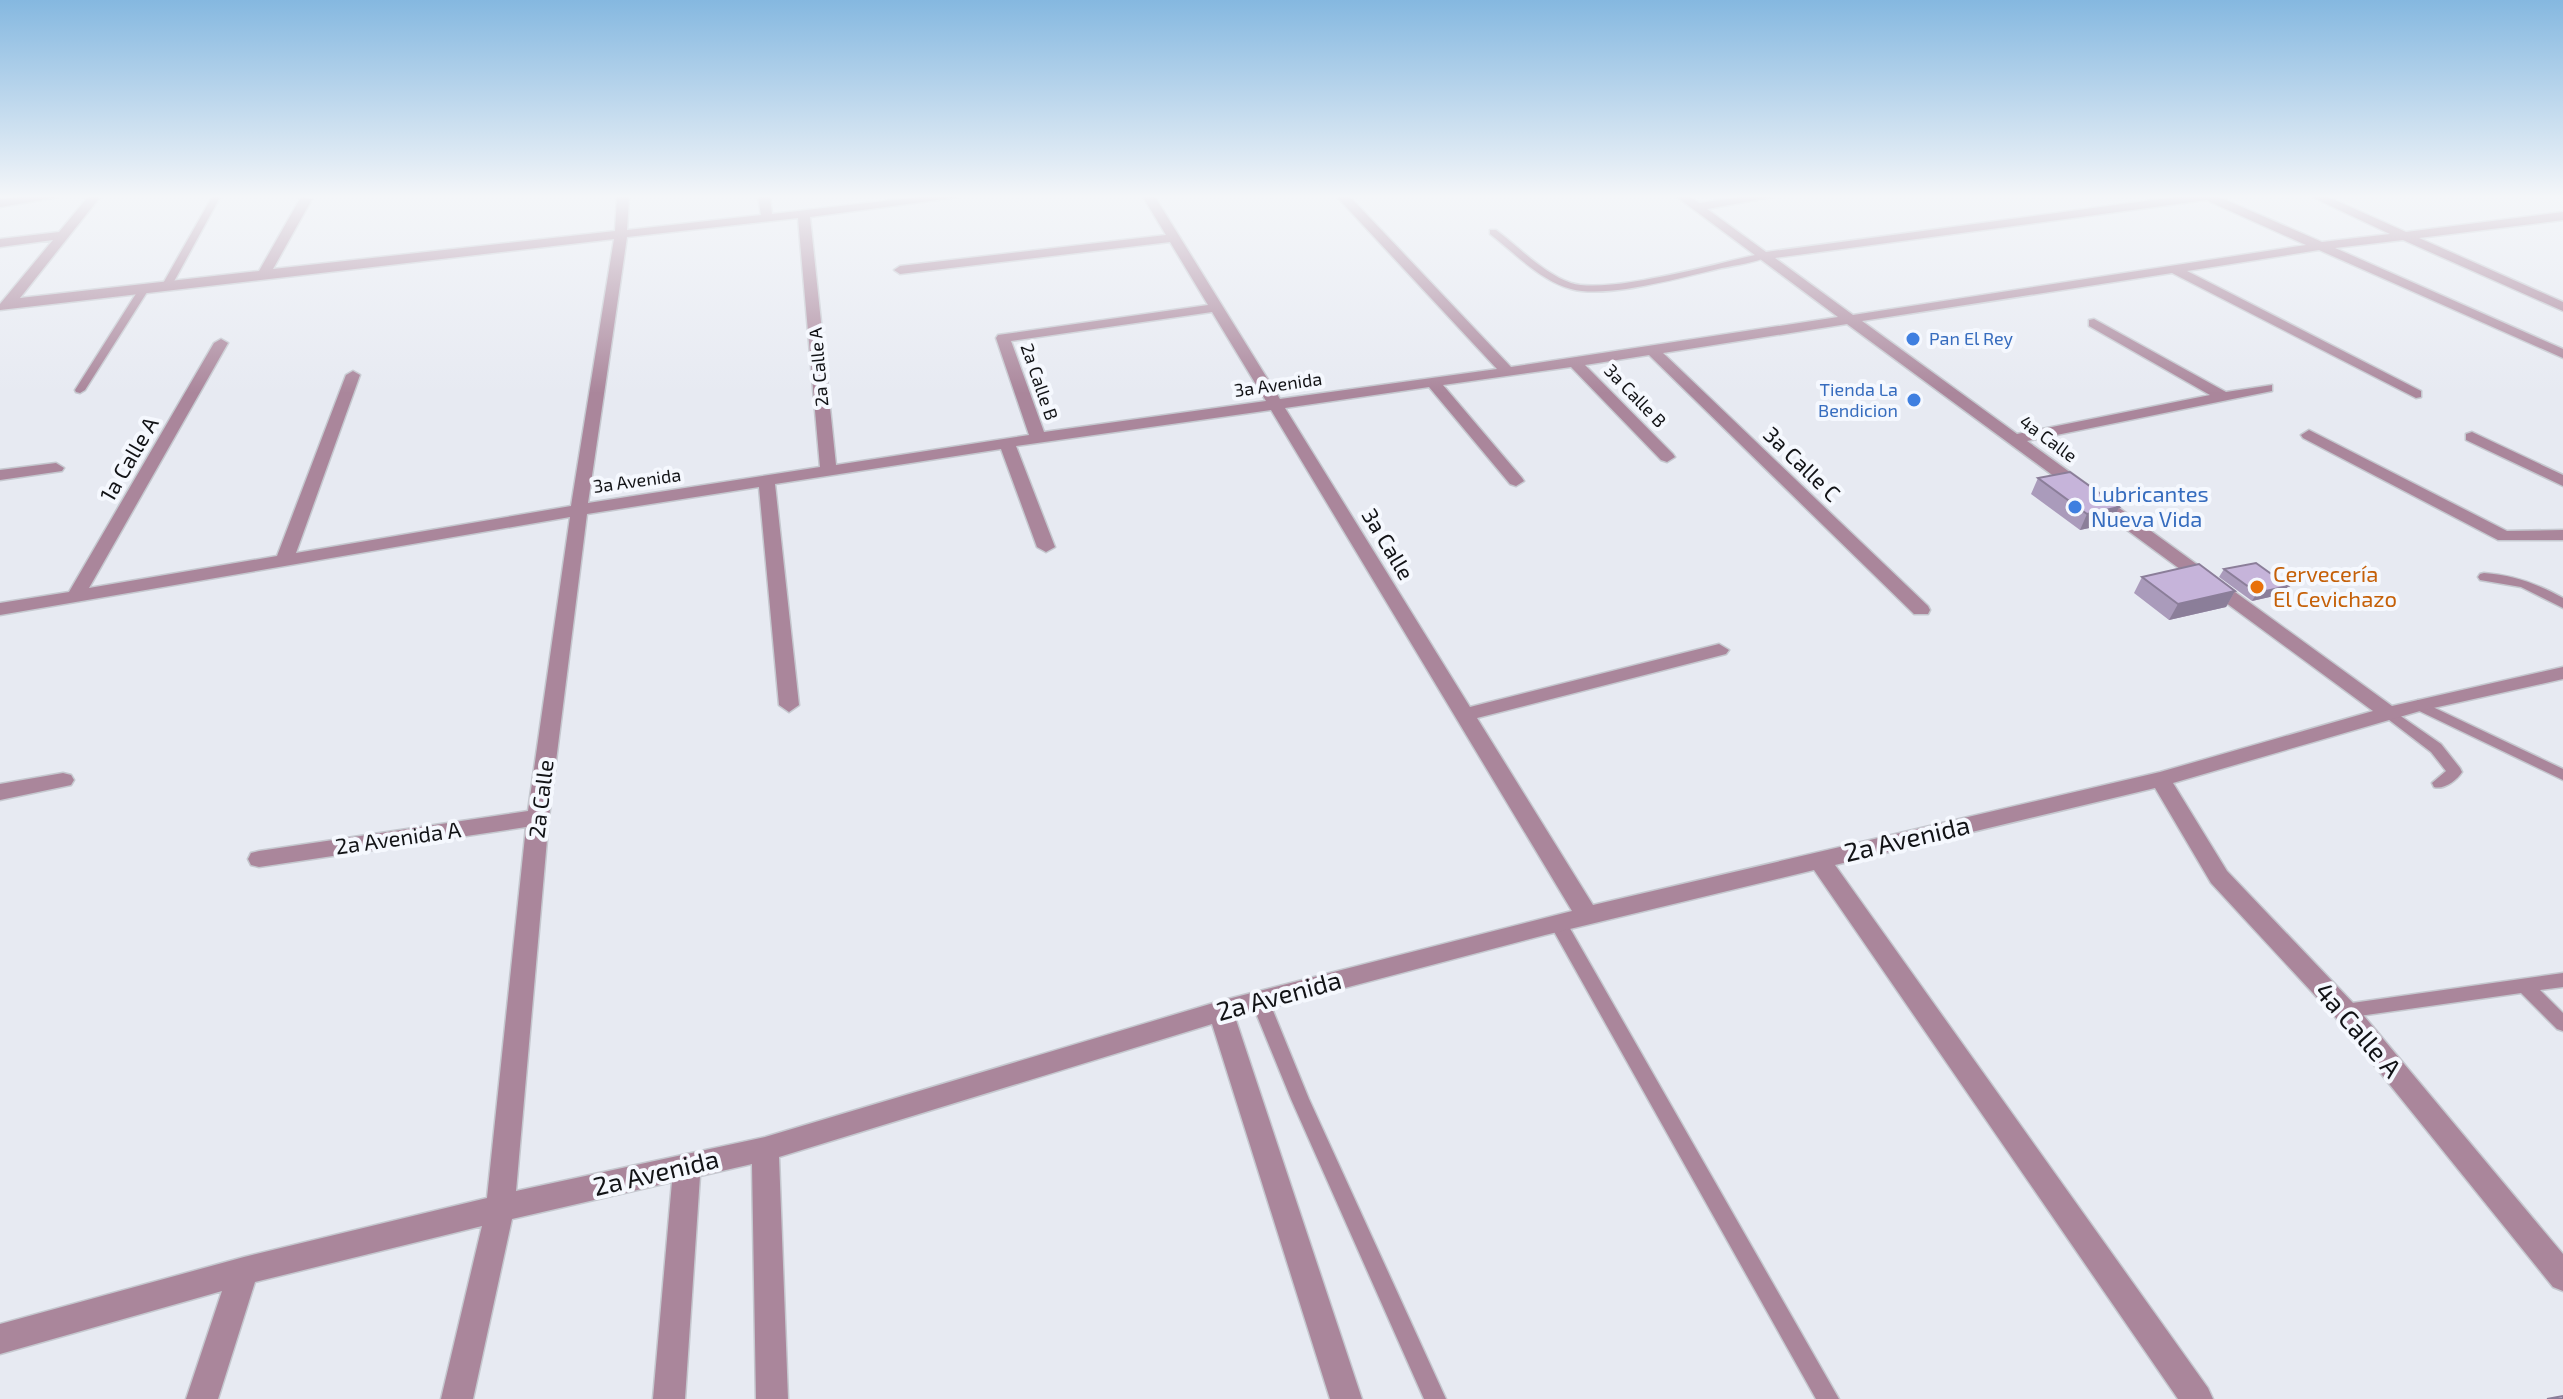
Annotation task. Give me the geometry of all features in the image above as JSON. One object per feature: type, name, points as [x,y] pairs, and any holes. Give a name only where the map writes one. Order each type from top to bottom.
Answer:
[{"type":"street","points":[[3,307],[40,262]]},
{"type":"street","points":[[263,276],[271,262]]},
{"type":"street","points":[[3,307],[383,262]]},
{"type":"street","name":"2a Calle","points":[[457,1399],[500,1208],[538,817],[579,510],[617,262]]},
{"type":"street","name":"2a Calle A","points":[[809,262],[829,473]]},
{"type":"street","points":[[900,270],[966,262]]},
{"type":"street","name":"3a Calle","points":[[1187,262],[1587,916]]},
{"type":"street","points":[[1405,262],[1507,371]]},
{"type":"street","name":"4a Calle","points":[[1773,262],[2389,713]]},
{"type":"street","name":"3a Avenida","points":[[0,609],[579,510],[767,483],[1038,438],[1574,362],[2227,262]]},
{"type":"street","points":[[2351,262],[2563,354]]},
{"type":"street","points":[[2461,262],[2563,307]]},
{"type":"street","points":[[2177,271],[2416,394]]},
{"type":"street","name":"2a Calle B","points":[[1038,438],[1003,338],[1215,308]]},
{"type":"street","points":[[2094,323],[2224,397]]},
{"type":"street","name":"1a Calle A","points":[[75,597],[221,343]]},
{"type":"street","name":"3a Calle C","points":[[1652,350],[1921,610]]},
{"type":"street","name":"3a Calle B","points":[[1574,362],[1667,457]]},
{"type":"street","points":[[284,561],[353,375]]},
{"type":"street","points":[[1433,382],[1516,481]]},
{"type":"street","points":[[2014,439],[2267,388]]},
{"type":"street","points":[[2309,435],[2504,536],[2563,535]]},
{"type":"street","points":[[2472,437],[2563,481]]},
{"type":"street","points":[[1007,444],[1046,547]]},
{"type":"street","points":[[0,475],[56,468]]},
{"type":"street","points":[[767,483],[789,705]]},
{"type":"street","points":[[1464,715],[1719,650]]},
{"type":"street","name":"2a Avenida","points":[[0,1339],[244,1271],[500,1208],[765,1149],[1220,1011],[1558,923],[2160,779],[2418,705],[2563,673]]},
{"type":"street","name":"4a Calle A","points":[[2160,779],[2219,877],[2345,1011],[2563,1277]]},
{"type":"street","points":[[0,792],[63,780]]},
{"type":"street","name":"2a Avenida A","points":[[259,859],[538,817]]},
{"type":"street","points":[[1819,860],[2197,1399]]},
{"type":"street","points":[[1220,1011],[1346,1399]]},
{"type":"street","points":[[765,1149],[772,1399]]},
{"type":"street","points":[[669,1399],[687,1166]]},
{"type":"street","points":[[202,1399],[244,1271]]},
{"type":"lane","points":[[166,287],[180,262]]},
{"type":"lane","points":[[1533,262],[1575,287],[1606,288],[1733,262]]},
{"type":"lane","points":[[80,390],[144,289]]},
{"type":"lane","points":[[2484,577],[2504,577],[2541,590],[2563,604]]},
{"type":"lane","points":[[2418,705],[2563,775]]},
{"type":"lane","points":[[2389,713],[2436,748],[2455,772],[2439,783]]},
{"type":"lane","points":[[1558,923],[1828,1399]]},
{"type":"lane","points":[[2345,1011],[2563,980]]},
{"type":"lane","points":[[2525,986],[2563,1024]]},
{"type":"lane","points":[[1260,1001],[1300,1099],[1435,1399]]},
{"type":"building","points":[[2070,472],[2119,507],[2087,514],[2038,478]]},
{"type":"building","points":[[2256,563],[2288,586],[2257,593],[2224,569]]},
{"type":"building","points":[[2199,564],[2235,591],[2178,604],[2142,577]]},
{"type":"place","name":"Pan El Rey","points":[[1913,339]]},
{"type":"place","name":"Tienda La Bendicion","points":[[1914,400]]},
{"type":"place","name":"Lubricantes Nueva Vida","points":[[2075,507]]},
{"type":"place","name":"Cervecería El Cevichazo","points":[[2257,587]]}]
